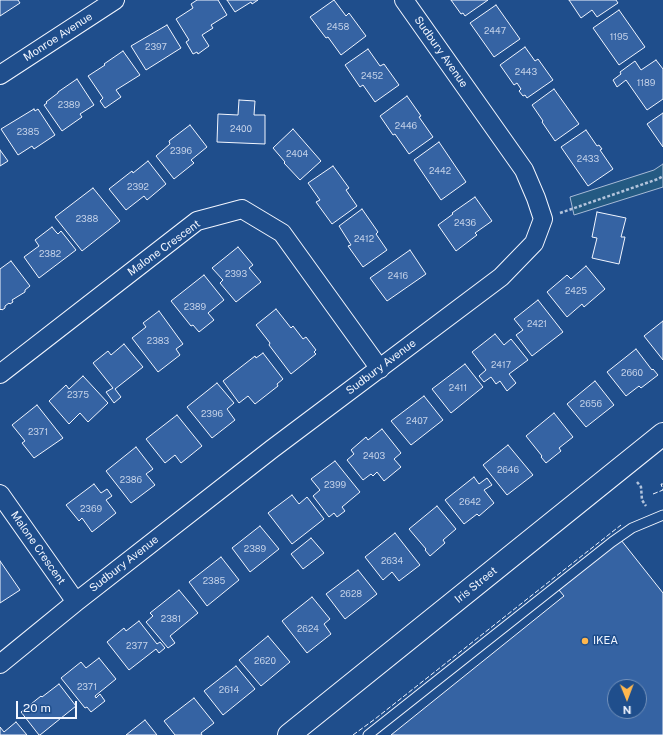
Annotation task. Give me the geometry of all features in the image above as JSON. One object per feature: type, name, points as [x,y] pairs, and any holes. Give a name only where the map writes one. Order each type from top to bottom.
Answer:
[{"type":"street","name":"Monroe Avenue","points":[[0,75],[115,0]]},
{"type":"street","name":"Sudbury Avenue","points":[[0,664],[76,602],[272,449],[501,277],[534,243],[543,219],[524,170],[404,0]]},
{"type":"street","name":"Malone Crescent","points":[[0,374],[197,221],[242,209],[282,233],[380,368]]},
{"type":"street","name":"Iris Street","points":[[289,735],[663,434]]},
{"type":"street","name":"Malone Crescent","points":[[0,494],[76,602]]},
{"type":"lane","points":[[368,735],[612,542],[632,528],[661,515]]},
{"type":"path","points":[[543,219],[663,176]]},
{"type":"shaded area","points":[[663,164],[663,187],[574,215],[570,197],[654,170]]},
{"type":"building","points":[[0,0],[18,0],[20,3],[0,16]]},
{"type":"building","points":[[197,0],[218,0],[227,15],[211,25],[213,28],[202,35],[209,46],[198,54],[197,52],[193,54],[186,42],[189,40],[176,19],[193,8],[191,4]]},
{"type":"building","points":[[227,0],[258,0],[252,4],[251,2],[235,12]]},
{"type":"building","points":[[334,0],[346,16],[349,13],[366,36],[341,55],[328,37],[326,38],[310,17]]},
{"type":"building","points":[[451,0],[488,0],[465,16],[463,13],[461,14]]},
{"type":"building","points":[[569,0],[616,0],[618,3],[597,17],[592,10],[581,18]]},
{"type":"building","points":[[496,5],[520,39],[494,57],[470,23]]},
{"type":"building","points":[[619,10],[645,47],[619,65],[593,28]]},
{"type":"building","points":[[167,25],[181,48],[146,70],[131,46]]},
{"type":"building","points":[[525,47],[535,61],[538,59],[553,80],[527,98],[519,91],[521,89],[517,83],[514,85],[500,65]]},
{"type":"building","points":[[368,49],[380,66],[384,64],[399,85],[375,102],[363,85],[360,87],[345,65]]},
{"type":"building","points":[[123,51],[140,75],[116,90],[121,97],[105,108],[100,101],[103,98],[88,76]]},
{"type":"building","points":[[656,60],[663,69],[663,99],[647,110],[626,80],[617,87],[613,80],[621,74],[620,72],[635,61],[641,70]]},
{"type":"building","points":[[77,79],[94,105],[80,114],[82,117],[62,131],[44,105],[58,92]]},
{"type":"building","points":[[554,89],[579,124],[555,141],[532,105]]},
{"type":"building","points":[[407,96],[433,137],[409,154],[380,116]]},
{"type":"building","points":[[239,100],[255,101],[254,115],[265,115],[265,144],[217,142],[218,114],[238,115]]},
{"type":"building","points":[[34,109],[35,111],[38,109],[55,135],[34,149],[32,146],[18,155],[1,129]]},
{"type":"building","points":[[663,113],[663,147],[647,124]]},
{"type":"building","points":[[190,125],[207,147],[191,160],[194,163],[174,179],[156,156],[170,144],[169,141]]},
{"type":"building","points":[[293,129],[321,161],[300,180],[284,163],[285,162],[273,148]]},
{"type":"building","points":[[586,130],[597,146],[599,145],[602,149],[600,150],[613,169],[588,186],[561,147]]},
{"type":"building","points":[[439,142],[466,182],[441,200],[414,160]]},
{"type":"building","points":[[0,150],[8,161],[0,166]]},
{"type":"building","points":[[148,161],[166,184],[147,200],[144,196],[126,210],[109,189],[132,171],[133,173]]},
{"type":"building","points":[[333,166],[349,188],[346,190],[357,206],[332,224],[316,202],[320,200],[308,183]]},
{"type":"building","points":[[93,188],[120,221],[82,251],[55,217]]},
{"type":"building","points":[[475,197],[492,221],[475,233],[477,235],[456,251],[438,225]]},
{"type":"building","points":[[362,209],[378,232],[376,234],[387,250],[363,267],[348,246],[351,245],[339,226]]},
{"type":"building","points":[[597,212],[626,218],[621,237],[625,237],[619,264],[592,258],[597,238],[592,237]]},
{"type":"building","points":[[52,227],[58,234],[61,231],[76,250],[39,278],[24,257],[39,246],[35,240]]},
{"type":"building","points":[[238,247],[253,265],[249,268],[261,282],[236,302],[220,283],[223,280],[212,268]]},
{"type":"building","points":[[410,250],[426,274],[387,301],[370,278]]},
{"type":"building","points":[[11,261],[30,286],[25,290],[25,292],[12,300],[13,302],[10,304],[9,303],[5,306],[5,308],[0,310],[0,269]]},
{"type":"building","points":[[586,266],[605,289],[584,307],[582,304],[567,317],[547,292],[567,275],[571,279]]},
{"type":"building","points":[[204,275],[224,300],[208,313],[214,320],[199,332],[193,325],[191,326],[171,301]]},
{"type":"building","points":[[538,300],[563,332],[532,356],[516,335],[523,330],[514,319]]},
{"type":"building","points":[[276,309],[291,328],[293,326],[303,339],[306,337],[316,350],[314,352],[316,354],[291,374],[256,325]]},
{"type":"building","points":[[159,311],[183,344],[176,349],[180,355],[158,372],[132,338],[146,327],[143,323]]},
{"type":"building","points":[[663,321],[663,360],[644,336]]},
{"type":"building","points":[[495,334],[504,345],[511,339],[528,360],[509,374],[516,383],[507,391],[500,381],[496,384],[491,377],[484,382],[479,376],[486,370],[472,352]]},
{"type":"building","points":[[124,344],[143,367],[115,389],[121,397],[114,403],[106,392],[113,388],[93,363],[108,351],[111,355]]},
{"type":"building","points":[[636,349],[652,370],[653,369],[658,375],[641,388],[639,386],[626,396],[607,372]]},
{"type":"building","points":[[263,353],[283,379],[277,384],[278,386],[255,404],[248,396],[239,403],[223,381],[255,356],[256,358]]},
{"type":"building","points":[[465,364],[483,387],[451,413],[432,389]]},
{"type":"building","points":[[83,376],[108,403],[88,422],[80,413],[69,424],[49,401],[66,385],[69,389]]},
{"type":"building","points":[[595,381],[614,405],[586,427],[567,404]]},
{"type":"building","points":[[217,383],[234,403],[227,409],[235,420],[212,438],[187,407]]},
{"type":"building","points":[[424,396],[443,420],[411,445],[391,421]]},
{"type":"building","points":[[37,405],[63,438],[34,458],[22,443],[25,441],[12,425]]},
{"type":"building","points":[[554,413],[573,437],[559,448],[561,451],[546,463],[526,436]]},
{"type":"building","points":[[177,415],[202,446],[181,463],[175,455],[165,463],[146,439]]},
{"type":"building","points":[[382,429],[401,453],[394,459],[401,467],[384,481],[377,472],[373,476],[371,474],[363,480],[347,460],[354,454],[351,450],[366,437],[368,440]]},
{"type":"building","points":[[508,445],[533,475],[507,495],[483,465]]},
{"type":"building","points":[[136,447],[153,469],[146,474],[155,485],[131,503],[106,471]]},
{"type":"building","points":[[335,461],[360,492],[342,507],[345,511],[337,517],[334,513],[329,517],[313,496],[320,490],[311,479]]},
{"type":"building","points":[[474,477],[479,484],[487,478],[492,485],[484,490],[494,503],[479,516],[477,514],[464,524],[445,500]]},
{"type":"building","points":[[94,484],[101,493],[107,489],[112,496],[106,500],[116,513],[92,532],[82,518],[79,521],[66,505]]},
{"type":"building","points":[[292,495],[299,504],[307,497],[324,519],[292,544],[268,513]]},
{"type":"building","points":[[437,506],[456,529],[443,540],[445,543],[430,556],[409,529]]},
{"type":"building","points":[[260,526],[279,549],[250,572],[232,548]]},
{"type":"building","points":[[395,533],[420,565],[399,581],[392,572],[383,580],[365,557]]},
{"type":"building","points":[[311,538],[324,553],[303,569],[291,554]]},
{"type":"building","name":"IKEA","points":[[621,540],[663,593],[663,735],[391,735],[564,596],[559,590]]},
{"type":"building","points":[[221,557],[239,580],[207,606],[189,582]]},
{"type":"building","points":[[0,561],[20,590],[0,603]]},
{"type":"building","points":[[358,570],[377,594],[345,619],[326,594]]},
{"type":"building","points":[[179,590],[198,613],[170,636],[175,643],[168,648],[146,622],[153,616],[150,613]]},
{"type":"building","points":[[312,597],[330,619],[324,624],[331,634],[307,653],[282,621]]},
{"type":"building","points":[[139,621],[157,644],[160,642],[165,648],[159,653],[156,649],[129,670],[107,642],[124,628],[126,631]]},
{"type":"building","points":[[268,636],[290,662],[261,686],[239,660]]},
{"type":"building","points":[[99,658],[116,679],[95,696],[96,698],[100,694],[105,701],[91,712],[87,707],[85,708],[61,678],[81,662],[86,668]]},
{"type":"building","points":[[236,666],[255,689],[223,715],[204,691]]},
{"type":"building","points":[[59,684],[76,706],[39,735],[21,712]]},
{"type":"building","points":[[194,698],[214,723],[201,733],[202,735],[175,735],[164,721]]},
{"type":"building","points":[[145,720],[157,735],[126,735]]},
{"type":"building","points":[[16,722],[27,735],[0,735],[0,727],[4,732]]},
{"type":"fence","points":[[653,494],[663,490],[661,484],[663,484]]},
{"type":"fence","points":[[353,735],[621,525]]},
{"type":"place","name":"IKEA","points":[[585,641]]}]
